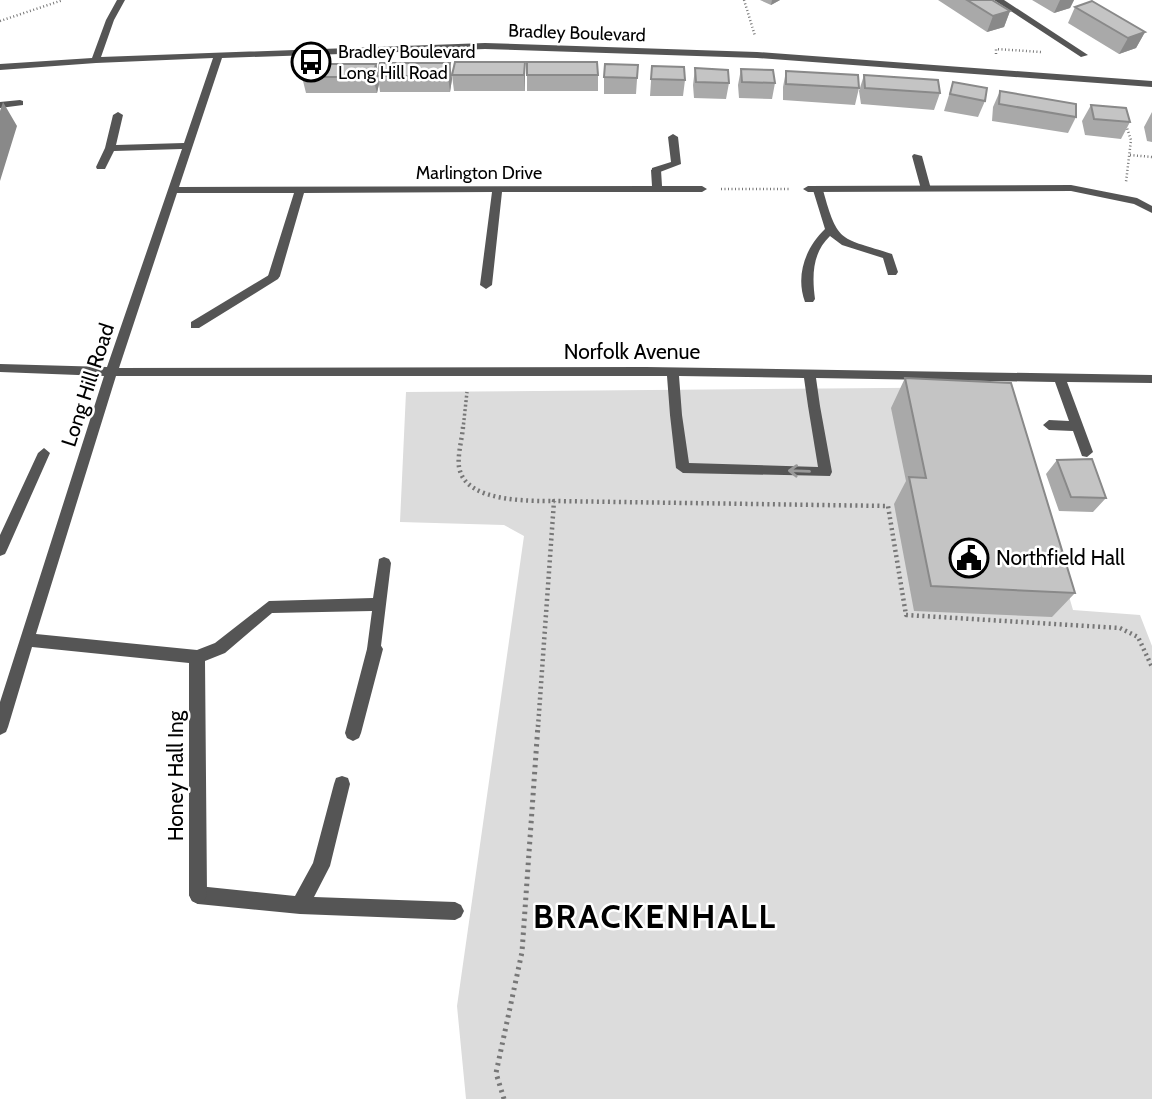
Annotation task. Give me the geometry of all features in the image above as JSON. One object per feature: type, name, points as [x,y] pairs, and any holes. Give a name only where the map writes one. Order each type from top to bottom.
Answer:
[{"type":"street","points":[[96,60],[110,20],[121,0]]},
{"type":"street","points":[[998,0],[1084,55]]},
{"type":"street","name":"Bradley Boulevard","points":[[0,67],[96,60],[485,46],[757,55],[1152,84]]},
{"type":"street","name":"Long Hill Road","points":[[0,727],[111,372],[218,56]]},
{"type":"street","points":[[0,105],[20,103]]},
{"type":"street","points":[[102,167],[118,116]]},
{"type":"street","points":[[657,189],[656,170],[676,164],[673,137]]},
{"type":"street","points":[[110,148],[186,146]]},
{"type":"street","points":[[916,156],[926,189]]},
{"type":"street","name":"Marlington Drive","points":[[174,190],[497,191],[702,188]]},
{"type":"street","points":[[892,272],[888,256],[844,243],[829,231],[813,189],[1071,188],[1137,201],[1152,210]]},
{"type":"street","points":[[195,326],[274,276],[300,190]]},
{"type":"street","points":[[486,285],[497,191]]},
{"type":"street","points":[[809,299],[811,249],[829,231]]},
{"type":"street","name":"Norfolk Avenue","points":[[0,368],[111,372],[673,372],[1152,379]]},
{"type":"street","points":[[673,372],[683,468],[825,472],[809,374]]},
{"type":"street","points":[[1059,377],[1087,452]]},
{"type":"street","points":[[1049,425],[1077,426]]},
{"type":"street","points":[[0,550],[44,453]]},
{"type":"street","points":[[353,733],[375,649],[384,563]]},
{"type":"street","points":[[26,640],[197,657],[220,648],[269,607],[380,604]]},
{"type":"street","name":"Honey Hall Ing","points":[[197,657],[198,895],[300,905]]},
{"type":"street","points":[[342,784],[321,866],[300,905],[455,911]]},
{"type":"path","points":[[0,22],[63,0]]},
{"type":"path","points":[[744,0],[754,25],[757,55]]},
{"type":"path","points":[[1113,81],[1131,140],[1124,198]]},
{"type":"path","points":[[1130,155],[1152,157]]},
{"type":"path","points":[[702,188],[813,189]]},
{"type":"path","points":[[469,371],[459,470],[467,483],[503,500],[888,506],[906,615],[1120,628],[1135,632],[1143,642],[1152,667]]},
{"type":"path","points":[[504,1099],[496,1073],[522,952],[554,501]]},
{"type":"shaded area","points":[[1008,387],[1073,610],[1140,615],[1152,646],[1152,1099],[466,1099],[457,1006],[524,536],[504,525],[400,522],[406,392]]},
{"type":"building","points":[[967,0],[992,0],[1010,11],[993,16]]},
{"type":"building","points":[[1092,1],[1145,32],[1128,38],[1075,7]]},
{"type":"building","points":[[455,62],[525,62],[524,75],[452,75]]},
{"type":"building","points":[[527,62],[597,62],[598,75],[527,75]]},
{"type":"building","points":[[380,63],[450,63],[448,76],[377,76]]},
{"type":"building","points":[[306,64],[376,64],[373,77],[302,77]]},
{"type":"building","points":[[605,64],[638,65],[637,78],[604,77]]},
{"type":"building","points":[[652,66],[684,67],[685,80],[651,79]]},
{"type":"building","points":[[695,68],[728,70],[729,83],[696,82]]},
{"type":"building","points":[[741,69],[773,70],[775,83],[742,82]]},
{"type":"building","points":[[786,71],[858,75],[859,88],[786,84]]},
{"type":"building","points":[[864,75],[938,80],[940,93],[865,88]]},
{"type":"building","points":[[953,82],[987,88],[985,101],[950,94]]},
{"type":"building","points":[[1000,91],[1076,104],[1076,117],[999,104]]},
{"type":"building","points":[[1091,105],[1126,108],[1130,122],[1094,119]]},
{"type":"building","name":"Northfield Hall","points":[[905,378],[1011,383],[1075,593],[931,586],[909,477],[926,478]]},
{"type":"building","points":[[1092,459],[1106,498],[1071,497],[1057,460]]},
{"type":"place","name":"Bradley Boulevard Long Hill Road","points":[[311,62]]},
{"type":"place","name":"Northfield Hall","points":[[969,558]]},
{"type":"district","name":"BRACKENHALL","points":[[655,916]]}]
